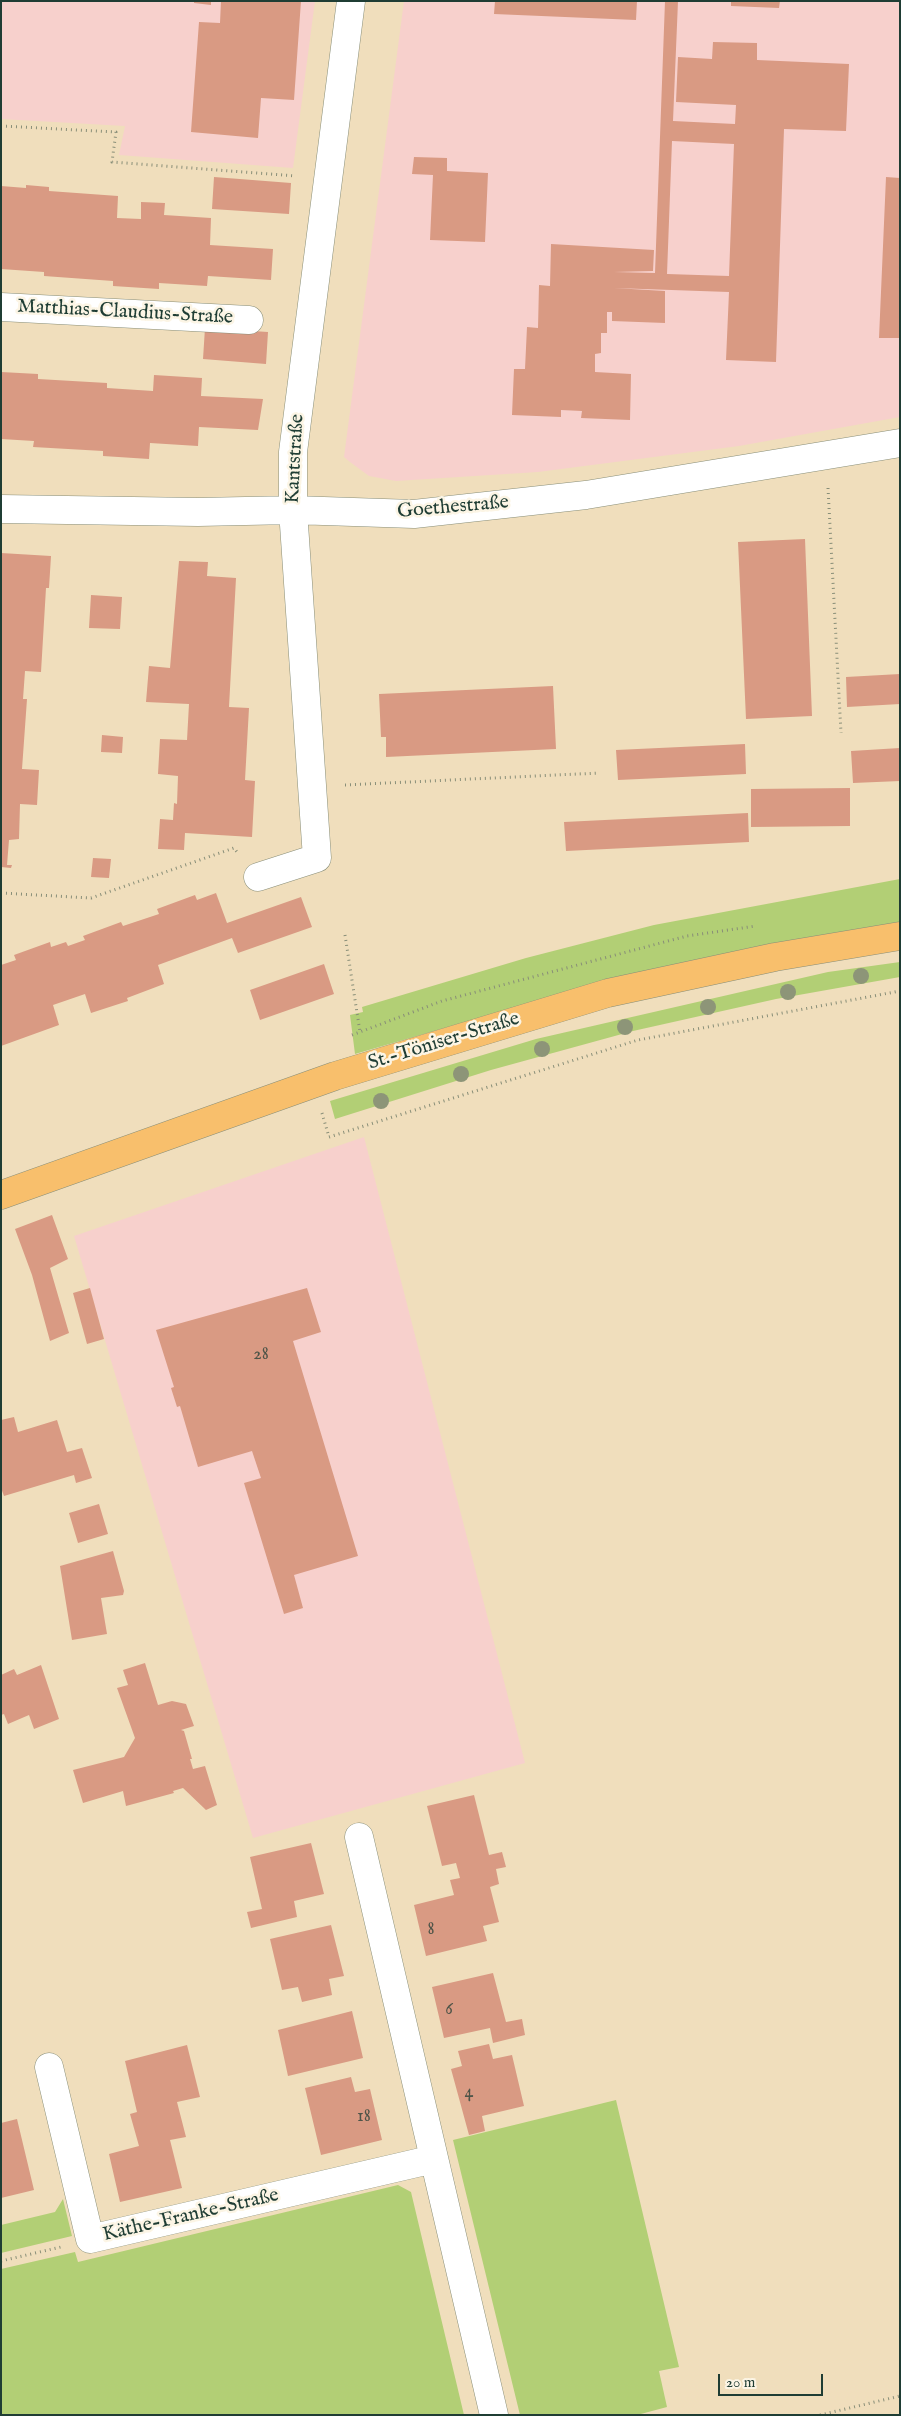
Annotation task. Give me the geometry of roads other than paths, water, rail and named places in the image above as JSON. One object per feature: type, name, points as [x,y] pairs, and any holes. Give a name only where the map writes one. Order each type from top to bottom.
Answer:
[{"type":"main road","name":"St.-Töniser-Straße","points":[[1,1195],[313,1084],[444,1041],[608,993],[775,957],[900,936]]},
{"type":"street","name":"Kantstraße","points":[[258,877],[318,858],[311,786],[293,510],[293,452],[351,1]]},
{"type":"street","name":"Matthias-Claudius-Straße","points":[[1,307],[249,320]]},
{"type":"street","name":"Goethestraße","points":[[1,509],[198,512],[293,510],[414,514],[586,494],[826,457],[900,443]]},
{"type":"street","points":[[359,1837],[494,2415]]},
{"type":"street","name":"Käthe-Franke-Straße","points":[[48,2067],[90,2239],[434,2159]]}]
